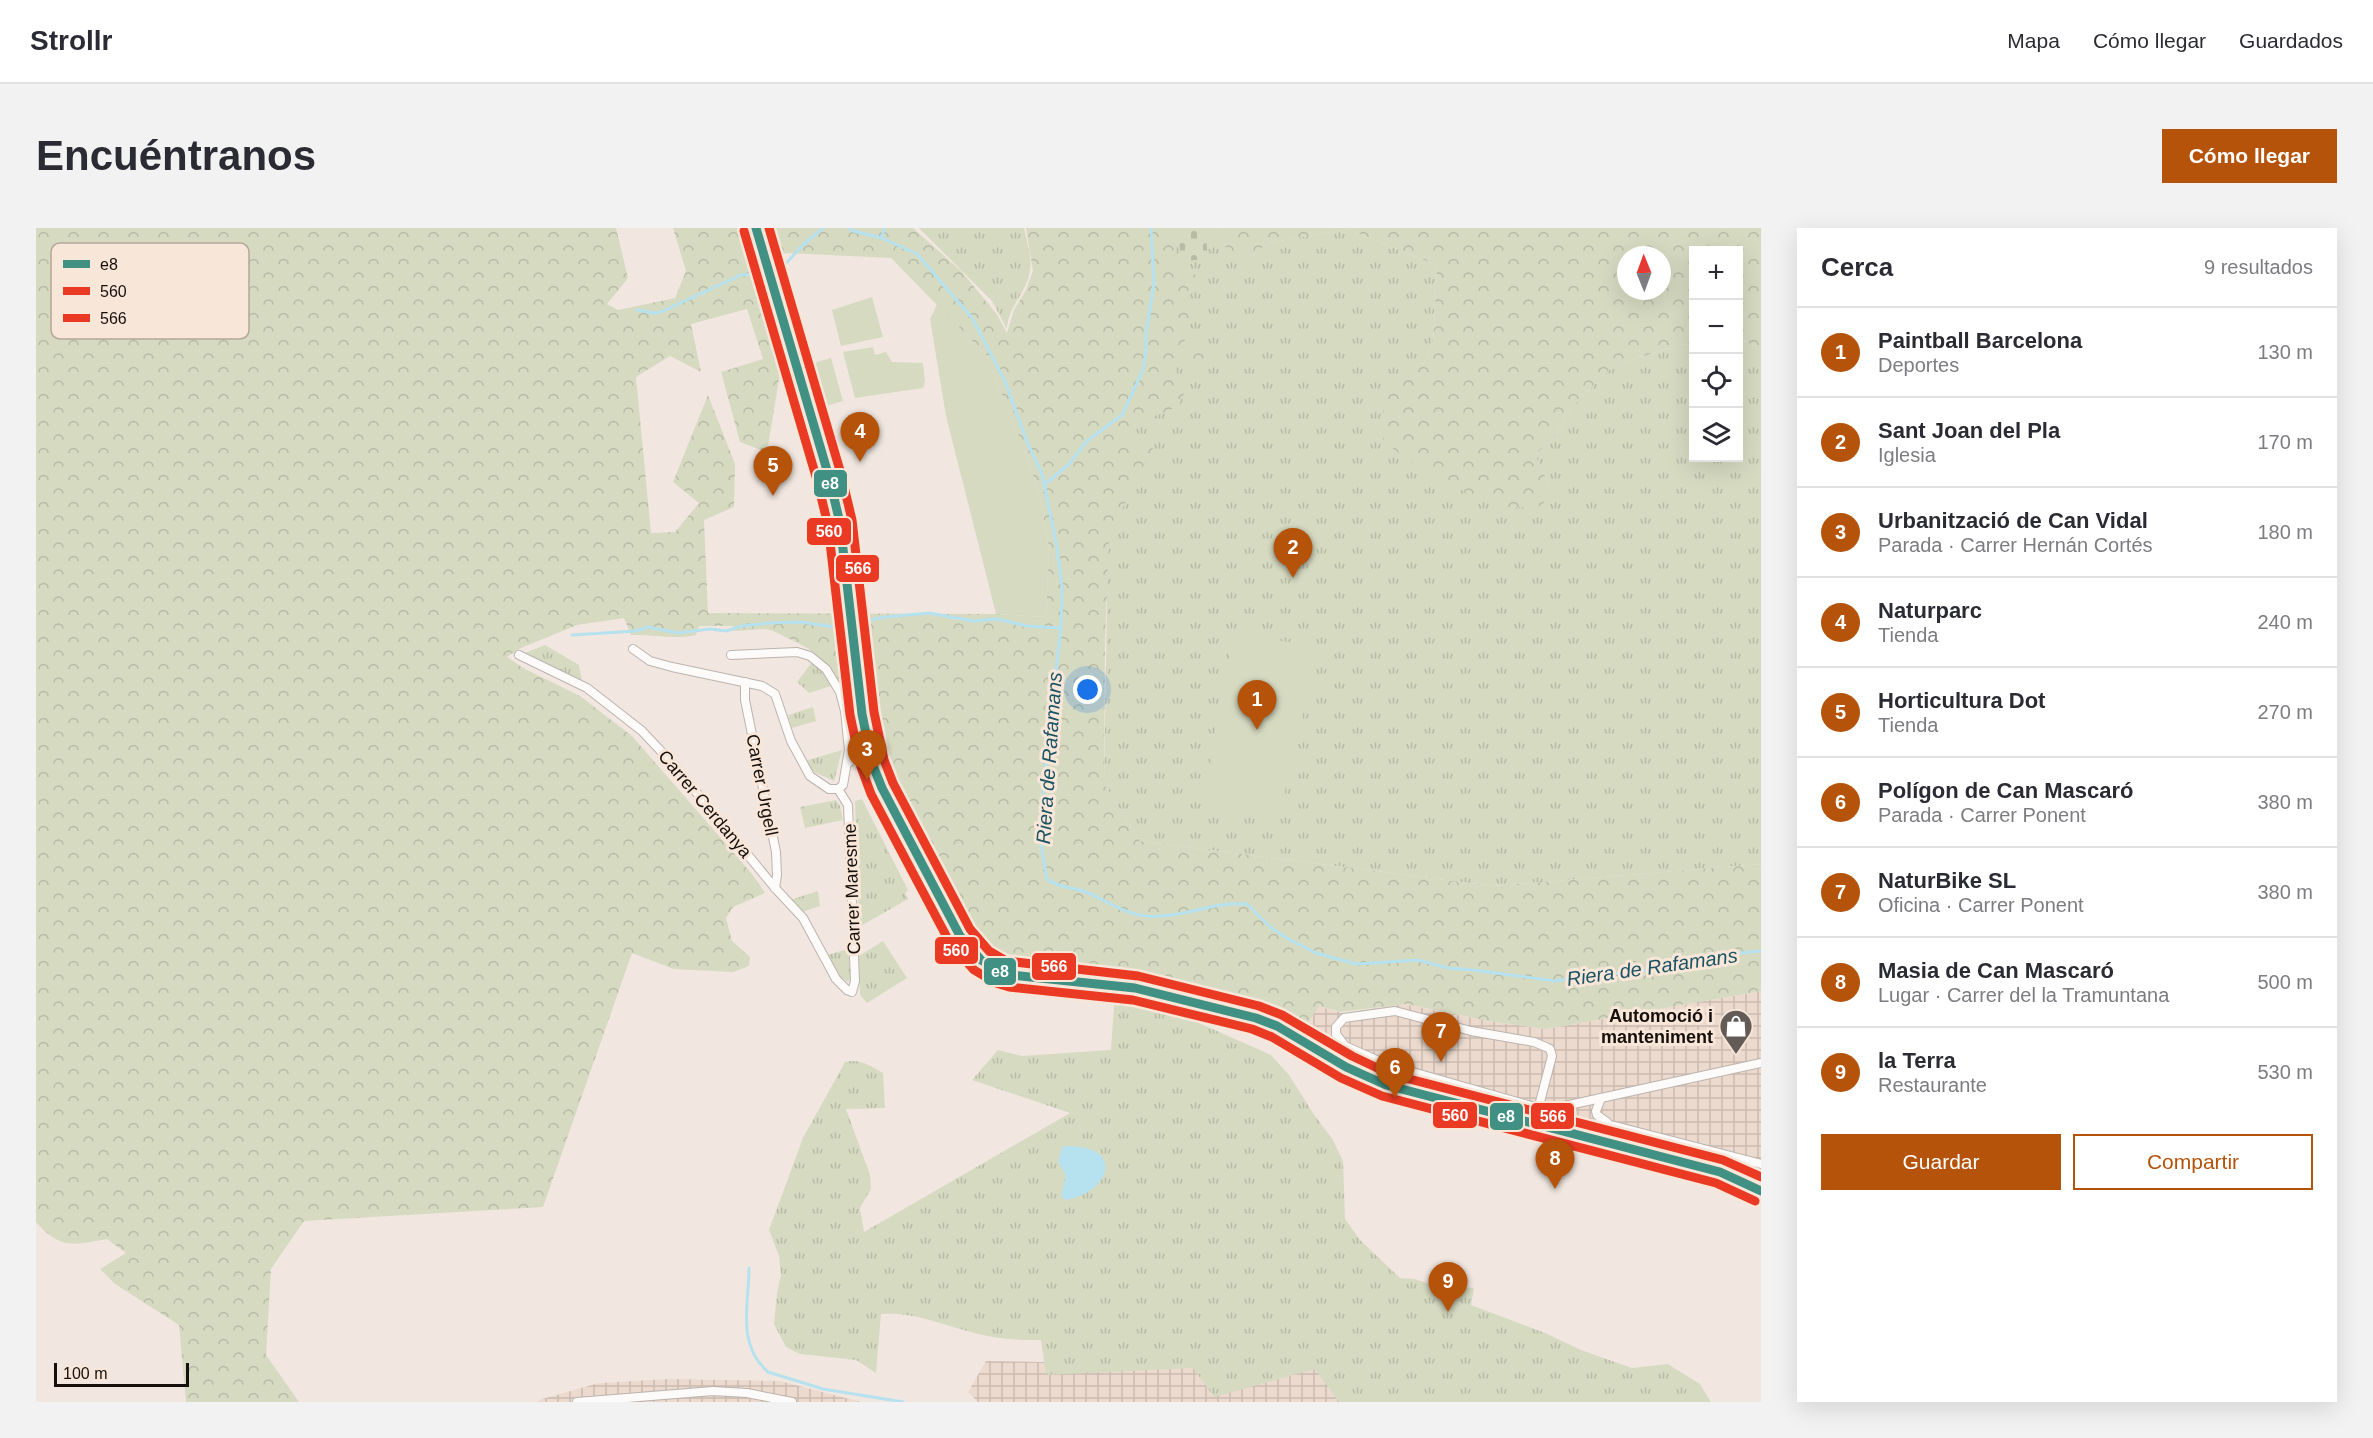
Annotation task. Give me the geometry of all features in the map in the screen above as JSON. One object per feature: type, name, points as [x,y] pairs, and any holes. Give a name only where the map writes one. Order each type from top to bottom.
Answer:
[{"type":"main road","points":[[756,228],[826,467],[840,523],[867,745],[882,788],[950,920],[972,952],[993,968],[1011,975],[1136,988],[1256,1018],[1277,1026],[1346,1067],[1375,1081],[1412,1093],[1720,1172],[1761,1191]]},
{"type":"street","points":[[633,649],[650,661],[762,686],[775,694],[791,741],[810,776],[825,788],[838,789],[843,785],[848,764],[849,745],[845,711],[840,692],[831,675],[810,656],[797,652],[731,655]]},
{"type":"street","name":"Carrer Cerdanya","points":[[519,655],[586,688],[642,731],[672,763],[809,926],[836,979],[852,992]]},
{"type":"street","name":"Carrer Urgell","points":[[745,682],[745,700],[776,852],[775,888]]},
{"type":"street","points":[[849,745],[867,745]]},
{"type":"street","points":[[848,764],[867,745]]},
{"type":"street","name":"Carrer Maresme","points":[[838,789],[848,806],[849,816],[855,981],[852,992]]},
{"type":"street","points":[[1542,1109],[1388,1065],[1345,1046],[1336,1034],[1336,1027],[1344,1018],[1395,1011],[1471,1031],[1534,1042],[1550,1049],[1552,1056],[1540,1102],[1553,1128],[1589,1123],[1615,1126],[1761,1164]]},
{"type":"street","points":[[1494,1113],[1542,1109],[1601,1098],[1761,1063]]},
{"type":"street","points":[[1601,1098],[1596,1111],[1597,1115],[1615,1126]]},
{"type":"street","points":[[577,1402],[712,1390],[747,1393],[792,1402]]},
{"type":"shaded area","points":[[1761,991],[1761,1172],[1408,1080],[1366,1065],[1340,1050],[1308,1023],[1318,1006],[1342,1013],[1404,1004],[1488,1021],[1546,1029]]},
{"type":"shaded area","points":[[986,1361],[1200,1365],[1323,1364],[1352,1402],[978,1402],[968,1392]]},
{"type":"shaded area","points":[[668,1379],[780,1381],[861,1402],[537,1402],[599,1383]]},
{"type":"green space","points":[[36,228],[616,228],[628,278],[607,304],[618,310],[675,298],[686,271],[673,228],[913,228],[961,271],[996,313],[1007,333],[1014,310],[1026,290],[1033,271],[1026,228],[1175,228],[1177,265],[1196,275],[1187,294],[1190,335],[1177,349],[1190,347],[1204,351],[1204,359],[1193,363],[1175,359],[1177,376],[1186,374],[1183,396],[1179,403],[1166,412],[1137,421],[1131,448],[1153,448],[1109,535],[1105,641],[1104,784],[1140,841],[1492,886],[1761,864],[1761,991],[1546,1029],[1488,1021],[1406,1004],[1340,1012],[1319,1006],[1308,1023],[1295,1024],[1270,1014],[1121,976],[1018,970],[994,960],[971,940],[903,819],[873,743],[852,738],[843,692],[830,668],[820,658],[792,640],[766,629],[733,631],[733,626],[699,626],[696,635],[672,637],[631,635],[624,618],[577,625],[521,648],[507,657],[525,669],[580,696],[632,736],[752,874],[765,893],[733,907],[726,918],[732,941],[750,957],[749,966],[733,972],[674,969],[632,953],[543,1207],[304,1221],[271,1269],[266,1355],[299,1402],[186,1402],[179,1325],[115,1284],[100,1269],[126,1253],[107,1239],[76,1244],[68,1243],[60,1241],[36,1222]],"holes":[[[786,253],[891,258],[986,355],[1040,496],[1049,548],[1046,617],[996,614],[708,613],[704,520],[734,507],[735,464],[708,395],[673,482],[699,503],[675,532],[651,533],[636,377],[670,356],[701,372],[691,324],[747,309],[763,359],[721,372],[740,442],[767,452],[782,361],[761,261]]]},
{"type":"green space","points":[[919,228],[1024,228],[1030,255],[1030,271],[1011,313],[1007,329],[992,301]]},
{"type":"green space","points":[[1158,228],[1221,228],[1229,257],[1250,257],[1269,243],[1347,229],[1437,265],[1433,341],[1423,366],[1383,409],[1383,441],[1550,487],[1535,455],[1556,435],[1570,409],[1614,365],[1681,345],[1689,344],[1689,462],[1743,462],[1744,340],[1761,351],[1761,864],[1492,886],[1140,841],[1104,784],[1107,602],[1070,497]]},
{"type":"green space","points":[[1178,228],[1205,228],[1208,259],[1181,261]]},
{"type":"green space","points":[[1221,228],[1761,228],[1761,351],[1743,340],[1743,246],[1689,246],[1689,344],[1614,365],[1570,409],[1556,435],[1535,455],[1550,487],[1542,506],[1499,509],[1424,472],[1383,441],[1383,409],[1391,380],[1423,366],[1433,341],[1437,265],[1347,229],[1269,243],[1250,257],[1228,257]]},
{"type":"green space","points":[[872,297],[883,337],[841,346],[832,310]]},
{"type":"green space","points":[[937,304],[986,355],[1024,450],[1040,496],[1049,548],[1046,617],[996,614],[946,416],[930,319]]},
{"type":"green space","points":[[873,347],[875,355],[886,352],[892,362],[923,363],[925,382],[923,388],[855,398],[843,352]]},
{"type":"green space","points":[[831,358],[843,401],[823,407],[810,364]]},
{"type":"green space","points":[[1228,634],[1319,646],[1279,817],[1273,824],[1206,805],[1212,747],[1230,657]]},
{"type":"green space","points":[[545,645],[579,665],[582,681],[551,668],[525,653]]},
{"type":"green space","points":[[812,662],[829,677],[834,685],[809,693],[797,682]]},
{"type":"green space","points":[[813,707],[816,721],[792,728],[788,715]]},
{"type":"green space","points":[[842,750],[834,781],[814,772],[805,761]]},
{"type":"green space","points":[[862,799],[908,890],[905,893],[908,899],[859,927],[855,801]]},
{"type":"green space","points":[[836,800],[843,820],[805,828],[800,807]]},
{"type":"green space","points":[[818,891],[820,906],[802,912],[790,900]]},
{"type":"green space","points":[[883,941],[907,978],[867,1003],[860,995],[859,956]]},
{"type":"green space","points":[[848,949],[851,978],[848,982],[839,976],[827,955]]},
{"type":"green space","points":[[1115,992],[1159,1000],[1199,1023],[1271,1055],[1289,1075],[1333,1140],[1343,1161],[1345,1219],[1360,1240],[1400,1278],[1414,1279],[1433,1285],[1474,1288],[1471,1305],[1545,1333],[1581,1350],[1632,1368],[1668,1364],[1700,1384],[1711,1402],[1339,1402],[1315,1369],[1214,1397],[1193,1368],[1046,1375],[1041,1340],[989,1336],[916,1317],[893,1314],[881,1314],[876,1373],[856,1360],[800,1354],[786,1347],[774,1324],[781,1275],[779,1256],[769,1230],[803,1138],[845,1062],[860,1062],[883,1073],[885,1108],[846,1109],[870,1175],[871,1189],[860,1208],[864,1232],[1070,1113],[972,1080],[998,1050],[1022,1056],[1111,1050]]},
{"type":"water","points":[[1063,1146],[1084,1148],[1097,1153],[1104,1161],[1105,1170],[1101,1180],[1093,1189],[1065,1200],[1061,1196],[1066,1176],[1058,1161]]},
{"type":"waterway","points":[[780,270],[803,245],[823,228]]},
{"type":"waterway","name":"Riera de Rafamans","points":[[849,228],[882,238],[917,254],[972,318],[1005,381],[1027,442],[1042,474],[1057,547],[1062,587],[1061,627],[1043,787],[1045,820],[1041,844],[1047,879],[1061,886],[1086,892],[1138,915],[1172,915],[1222,905],[1247,904],[1271,928],[1290,940],[1316,953],[1356,964],[1418,960],[1448,968],[1555,981],[1602,973],[1630,974],[1728,954],[1761,951]]},
{"type":"waterway","points":[[882,238],[884,228]]},
{"type":"waterway","points":[[1044,485],[1068,465],[1087,441],[1122,415],[1143,370],[1154,283],[1151,228]]},
{"type":"waterway","points":[[637,310],[661,312],[741,275],[759,274]]},
{"type":"waterway","points":[[862,626],[874,619],[929,613],[973,621],[997,619],[1027,626],[1060,628]]},
{"type":"waterway","points":[[572,635],[636,631],[648,627],[678,633],[710,629],[726,631],[742,626],[800,622],[841,628]]},
{"type":"waterway","points":[[749,1268],[746,1323],[748,1336],[758,1361],[768,1372],[823,1389],[903,1402]]},
{"type":"transit line","name":"e8","points":[[756,228],[829,477],[840,523],[862,714],[872,763],[882,788],[960,936],[981,960],[1011,975],[1135,988],[1256,1018],[1277,1026],[1346,1067],[1386,1085],[1720,1172],[1761,1191]]},
{"type":"transit line","name":"566","points":[[769,228],[841,474],[852,520],[874,712],[884,760],[893,783],[970,929],[989,951],[1006,961],[1138,976],[1259,1006],[1282,1015],[1352,1056],[1390,1074],[1723,1160],[1761,1177]]},
{"type":"transit line","name":"560","points":[[744,231],[828,525],[850,715],[861,767],[871,794],[950,943],[974,970],[996,983],[1009,987],[1133,1000],[1252,1029],[1272,1037],[1341,1078],[1382,1096],[1716,1183],[1755,1201]]},
{"type":"place","name":"Naturparc","points":[[860,462]]},
{"type":"place","name":"Horticultura Dot","points":[[773,496]]},
{"type":"place","name":"Sant Joan del Pla","points":[[1293,578]]},
{"type":"place","name":"Paintball Barcelona","points":[[1257,730]]},
{"type":"place","name":"Urbanització de Can Vidal","points":[[867,780]]},
{"type":"place","name":"Automoció i manteniment","points":[[1736,1055]]},
{"type":"place","name":"NaturBike SL","points":[[1441,1062]]},
{"type":"place","name":"Polígon de Can Mascaró","points":[[1395,1098]]},
{"type":"place","name":"Masia de Can Mascaró","points":[[1555,1189]]},
{"type":"place","name":"la Terra","points":[[1448,1312]]}]
